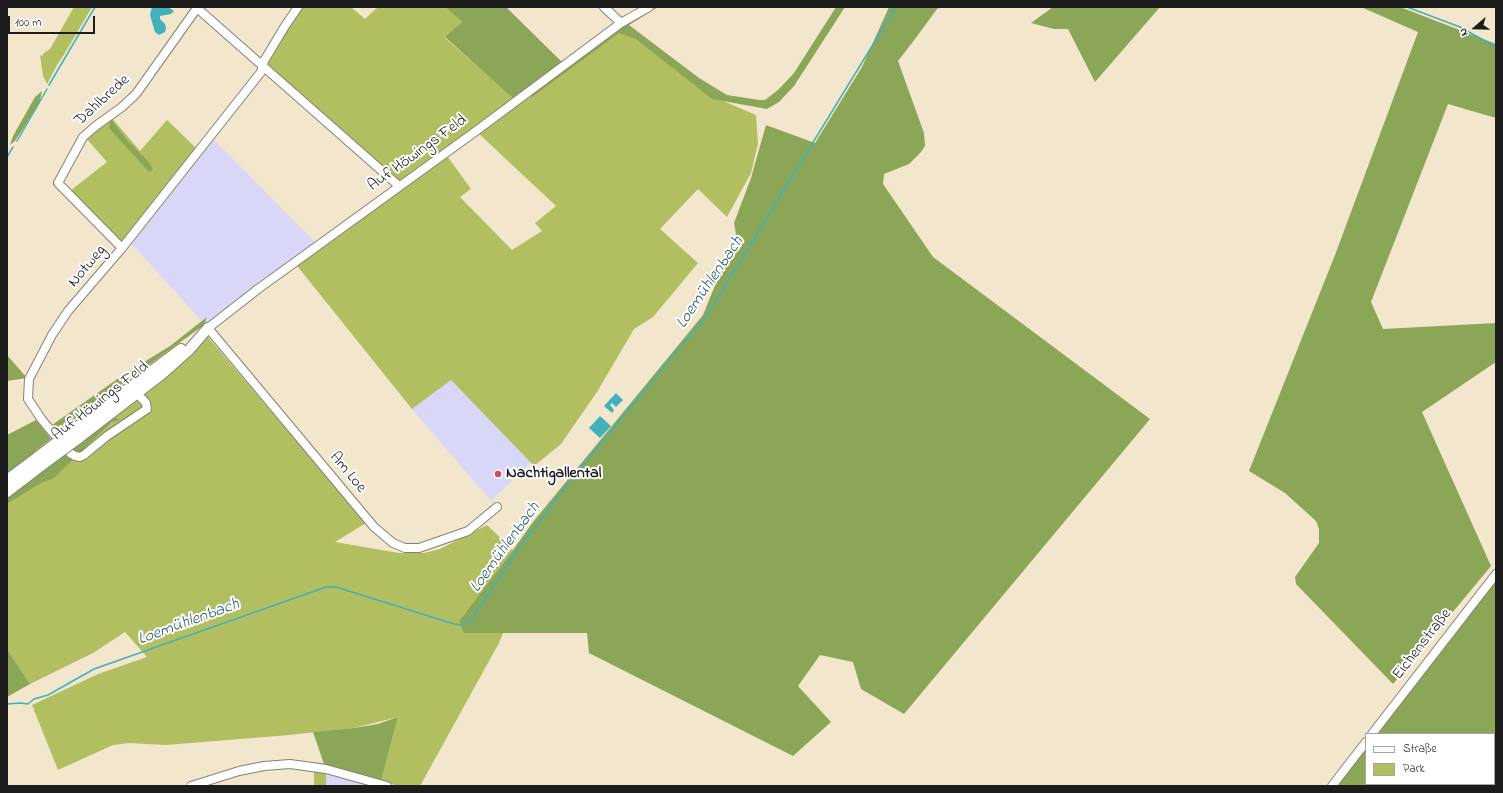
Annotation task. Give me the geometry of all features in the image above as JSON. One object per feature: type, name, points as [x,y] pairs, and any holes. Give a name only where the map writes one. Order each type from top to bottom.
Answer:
[{"type":"main road","name":"Auf Höwings Feld","points":[[7,492],[42,460],[135,390],[208,328]]},
{"type":"main road","name":"Auf Höwings Feld","points":[[7,480],[42,460]]},
{"type":"street","name":"Notweg","points":[[135,390],[146,404],[147,409],[107,436],[80,457],[70,453],[42,420],[28,399],[29,379],[52,335],[68,311],[122,248],[261,72],[264,61],[284,26],[298,7]]},
{"type":"street","points":[[604,7],[621,23]]},
{"type":"street","name":"Auf Höwings Feld","points":[[208,328],[258,288],[621,23],[648,7]]},
{"type":"street","name":"Dahlbrede","points":[[122,248],[58,183],[83,137],[122,107],[136,94],[197,8],[399,186]]},
{"type":"street","name":"Am Loe","points":[[208,328],[374,527],[393,543],[405,548],[419,548],[468,531],[497,507]]},
{"type":"street","name":"Eichenstraße","points":[[1373,733],[1496,574]]},
{"type":"street","points":[[1332,786],[1365,743]]},
{"type":"street","points":[[191,786],[239,771],[264,766],[290,764],[326,769],[387,786]]},
{"type":"shaded area","points":[[212,138],[318,245],[208,328],[130,242]]},
{"type":"shaded area","points":[[450,379],[531,462],[491,501],[412,409]]},
{"type":"shaded area","points":[[326,772],[379,786],[326,786]]},
{"type":"green space","points":[[74,7],[92,7],[47,84],[43,76],[40,55],[42,56],[50,49]]},
{"type":"green space","points":[[301,7],[351,7],[365,19],[378,7],[445,7],[462,22],[445,38],[517,101],[621,23],[721,100],[756,115],[758,144],[751,173],[727,217],[698,189],[660,229],[698,263],[653,317],[634,329],[597,392],[561,444],[534,466],[451,380],[412,409],[294,262],[399,186],[265,66]],"holes":[[[476,131],[556,206],[535,223],[542,231],[512,250],[460,197],[471,189],[445,153]]]},
{"type":"green space","points":[[445,7],[506,7],[565,65],[645,7],[658,7],[629,25],[699,78],[727,95],[765,100],[778,90],[794,73],[836,7],[845,7],[794,86],[779,102],[767,109],[712,99],[636,39],[619,33],[532,97],[530,94],[516,101],[445,37],[462,22]]},
{"type":"green space","points":[[889,7],[941,7],[937,9],[898,61],[924,133],[925,146],[909,164],[884,174],[883,184],[933,257],[1150,419],[904,714],[861,689],[853,662],[820,655],[798,686],[831,722],[793,756],[589,653],[587,633],[464,633],[459,621],[533,522],[703,315],[736,234],[734,223],[751,178],[766,125],[815,143],[862,67]]},
{"type":"green space","points":[[1053,7],[1160,7],[1095,82],[1068,29],[1054,29],[1031,23]]},
{"type":"green space","points":[[1361,7],[1400,7],[1496,44],[1496,118],[1448,104],[1371,302],[1383,329],[1496,323],[1496,362],[1422,412],[1491,566],[1393,684],[1296,584],[1295,577],[1319,543],[1319,529],[1316,521],[1285,493],[1249,471],[1335,255],[1418,32]]},
{"type":"green space","points":[[42,91],[39,104],[15,141],[10,145],[13,136],[35,97]]},
{"type":"green space","points":[[111,117],[140,151],[167,120],[197,149],[122,243],[70,191],[107,162],[85,137]]},
{"type":"green space","points":[[111,119],[127,140],[148,161],[153,169],[149,172],[109,128]]},
{"type":"green space","points":[[207,317],[204,325],[55,433],[52,425],[123,375],[170,346]]},
{"type":"green space","points":[[207,336],[366,523],[335,542],[399,553],[424,553],[440,549],[487,525],[513,550],[459,621],[465,633],[503,633],[499,643],[420,786],[398,786],[381,781],[398,717],[354,728],[289,735],[166,745],[129,743],[113,745],[58,770],[32,705],[98,674],[147,657],[125,632],[93,653],[30,684],[7,649],[7,504],[54,477],[112,422],[122,420],[114,417],[150,388]]},
{"type":"green space","points":[[7,355],[27,378],[7,381]]},
{"type":"green space","points":[[114,417],[122,420],[112,422],[54,478],[42,483],[7,504],[7,498]]},
{"type":"green space","points":[[36,420],[51,439],[7,474],[7,435]]},
{"type":"green space","points":[[1496,582],[1496,786],[1337,786],[1365,746],[1365,785],[1495,785],[1495,733],[1374,733],[1405,689]]},
{"type":"green space","points":[[7,649],[30,684],[7,697]]},
{"type":"green space","points":[[398,717],[381,781],[325,767],[313,732],[378,724]]},
{"type":"green space","points":[[314,769],[326,772],[326,786],[314,786]]},
{"type":"water","points":[[152,7],[168,7],[174,11],[171,14],[160,16],[160,19],[165,24],[166,28],[165,32],[159,35],[155,32],[150,15]]},
{"type":"water","points":[[616,393],[623,400],[616,407],[612,403],[610,405],[614,410],[612,413],[604,406]]},
{"type":"water","points":[[600,416],[611,426],[600,438],[589,428]]},
{"type":"waterway","points":[[49,85],[95,7]]},
{"type":"waterway","name":"Loemühlenbach","points":[[7,704],[28,704],[34,699],[48,695],[94,669],[326,587],[336,587],[454,624],[463,625],[473,617],[519,548],[575,475],[706,317],[896,7]]},
{"type":"waterway","name":"Loemühlenbach","points":[[1407,7],[1460,27],[1496,47]]},
{"type":"waterway","points":[[17,141],[47,89]]},
{"type":"waterway","points":[[7,157],[13,147]]},
{"type":"place","name":"Nachtigallental","points":[[498,474]]}]
